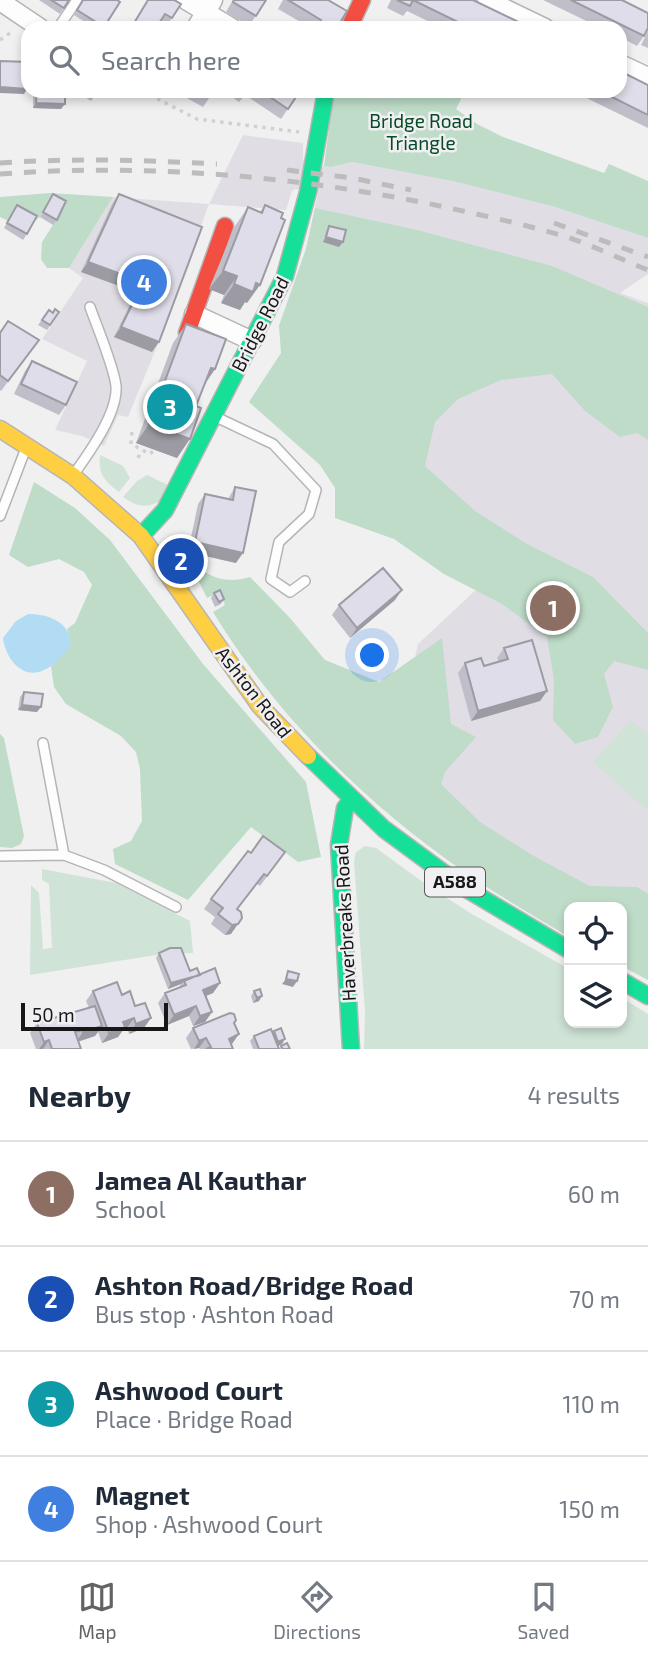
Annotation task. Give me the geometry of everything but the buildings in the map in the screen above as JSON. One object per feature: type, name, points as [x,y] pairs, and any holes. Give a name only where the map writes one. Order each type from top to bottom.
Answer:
[{"type":"street","points":[[186,0],[210,6],[225,21]]},
{"type":"street","points":[[352,21],[362,0]]},
{"type":"street","points":[[486,0],[530,21]]},
{"type":"street","points":[[0,1],[30,21]]},
{"type":"street","points":[[200,21],[210,6]]},
{"type":"street","points":[[627,67],[648,77]]},
{"type":"street","name":"Bridge Road","points":[[141,536],[165,510],[285,276],[309,192],[326,98]]},
{"type":"street","points":[[187,334],[225,226]]},
{"type":"street","points":[[194,314],[252,341]]},
{"type":"street","name":"Ashton Road","points":[[0,429],[73,475],[141,536],[260,706],[289,738],[384,829],[460,885],[564,947]]},
{"type":"street","name":"Haverbreaks Road","points":[[351,1049],[339,845],[345,808],[352,799]]},
{"type":"street","points":[[627,984],[648,996]]},
{"type":"lane","points":[[63,21],[77,0]]},
{"type":"lane","points":[[73,475],[97,443],[116,397],[116,383],[90,307]]},
{"type":"lane","points":[[214,416],[273,444],[316,490],[309,514],[279,542],[271,579],[290,592],[305,581]]},
{"type":"lane","points":[[0,516],[26,446]]},
{"type":"lane","points":[[43,743],[64,855]]},
{"type":"lane","points":[[0,856],[64,855],[104,870],[176,907]]},
{"type":"path","points":[[156,98],[197,119],[319,134]]},
{"type":"path","points":[[372,98],[397,121]]},
{"type":"path","points":[[132,432],[131,444],[150,454],[154,450]]},
{"type":"path","points":[[138,458],[142,450]]},
{"type":"shaded area","points":[[243,135],[303,143],[303,159],[307,164],[331,167],[352,162],[457,182],[555,207],[648,238],[648,274],[620,293],[648,303],[648,980],[627,969],[627,902],[564,902],[564,904],[381,808],[418,644],[496,571],[341,350],[279,326],[306,249],[318,193],[295,189],[286,210],[209,204]]},
{"type":"shaded area","points":[[113,197],[209,204],[160,339],[128,417],[118,415],[104,446],[82,436],[55,430],[87,361],[42,339],[83,278],[69,268]]},
{"type":"green space","name":"Bridge Road Triangle","points":[[333,98],[462,98],[456,109],[477,124],[503,137],[604,173],[609,164],[648,181],[648,238],[555,207],[457,182],[352,162],[324,166]]},
{"type":"green space","points":[[50,193],[113,197],[69,268],[47,268],[41,259],[42,242],[53,225],[49,199],[40,217],[33,222],[14,211],[8,221],[0,217],[0,197]]},
{"type":"green space","points":[[315,208],[417,230],[552,266],[648,307],[648,440],[637,433],[620,437],[585,411],[552,374],[501,380],[458,399],[435,422],[425,466],[475,511],[527,544],[593,577],[648,633],[648,670],[614,661],[604,674],[613,707],[598,737],[575,744],[553,720],[554,680],[547,637],[502,604],[444,574],[394,539],[335,518],[335,488],[320,465],[249,402],[281,353],[279,326],[306,249]]},
{"type":"green space","points":[[100,455],[123,466],[130,478],[119,492],[103,476]]},
{"type":"green space","points":[[147,475],[172,487],[162,499],[144,506],[123,497],[137,481]]},
{"type":"green space","points":[[34,482],[75,508],[110,540],[203,664],[306,782],[321,857],[298,862],[251,827],[188,900],[115,864],[113,849],[131,841],[142,821],[140,769],[136,752],[121,736],[66,704],[54,687],[51,666],[69,647],[67,629],[75,623],[92,585],[84,572],[59,559],[28,567],[9,555]]},
{"type":"green space","points":[[205,572],[227,580],[250,577],[290,618],[325,660],[379,682],[442,638],[451,724],[476,737],[445,772],[441,784],[480,822],[532,855],[590,886],[637,887],[648,894],[648,980],[627,969],[627,902],[564,902],[564,934],[460,869],[355,784],[323,753],[264,685],[213,612],[225,605],[219,592],[207,598],[197,578]]},
{"type":"green space","points":[[631,720],[648,735],[648,811],[593,762]]},
{"type":"green space","points":[[0,734],[4,738],[24,836],[21,844],[12,848],[0,847]]},
{"type":"green space","points":[[365,846],[376,848],[472,914],[564,966],[564,1028],[627,1028],[627,1001],[648,1014],[648,1049],[364,1049],[365,1011],[354,861],[356,852]]},
{"type":"green space","points":[[42,869],[116,883],[190,921],[193,953],[162,954],[30,975],[31,885],[39,893],[43,949],[52,948],[49,884],[42,880]]},
{"type":"water","points":[[28,614],[52,618],[64,626],[70,639],[70,648],[58,660],[36,673],[22,670],[16,665],[7,653],[3,638],[16,621]]},
{"type":"railway","points":[[0,163],[108,160],[217,164]]},
{"type":"railway","points":[[287,170],[352,178],[411,190]]},
{"type":"railway","points":[[0,174],[166,171],[331,187],[440,206],[533,228],[574,240],[648,270]]},
{"type":"railway","points":[[554,223],[648,257]]},
{"type":"traffic: fast","points":[[141,536],[165,510],[285,276],[308,192],[325,98]]},
{"type":"traffic: fast","points":[[308,756],[384,829],[460,885],[564,947]]},
{"type":"traffic: fast","points":[[351,1049],[339,845],[345,808],[352,799]]},
{"type":"traffic: fast","points":[[627,984],[648,996]]},
{"type":"traffic: slow","points":[[0,429],[73,476],[141,536],[260,706],[308,756]]},
{"type":"traffic: jam","points":[[352,21],[362,0]]},
{"type":"traffic: jam","points":[[187,333],[225,226]]},
{"type":"place","name":"Magnet","points":[[144,282]]},
{"type":"place","name":"Ashwood Court","points":[[170,407]]},
{"type":"place","name":"Ashton Road/Bridge Road","points":[[181,561]]},
{"type":"place","name":"Jamea Al Kauthar","points":[[553,608]]}]
